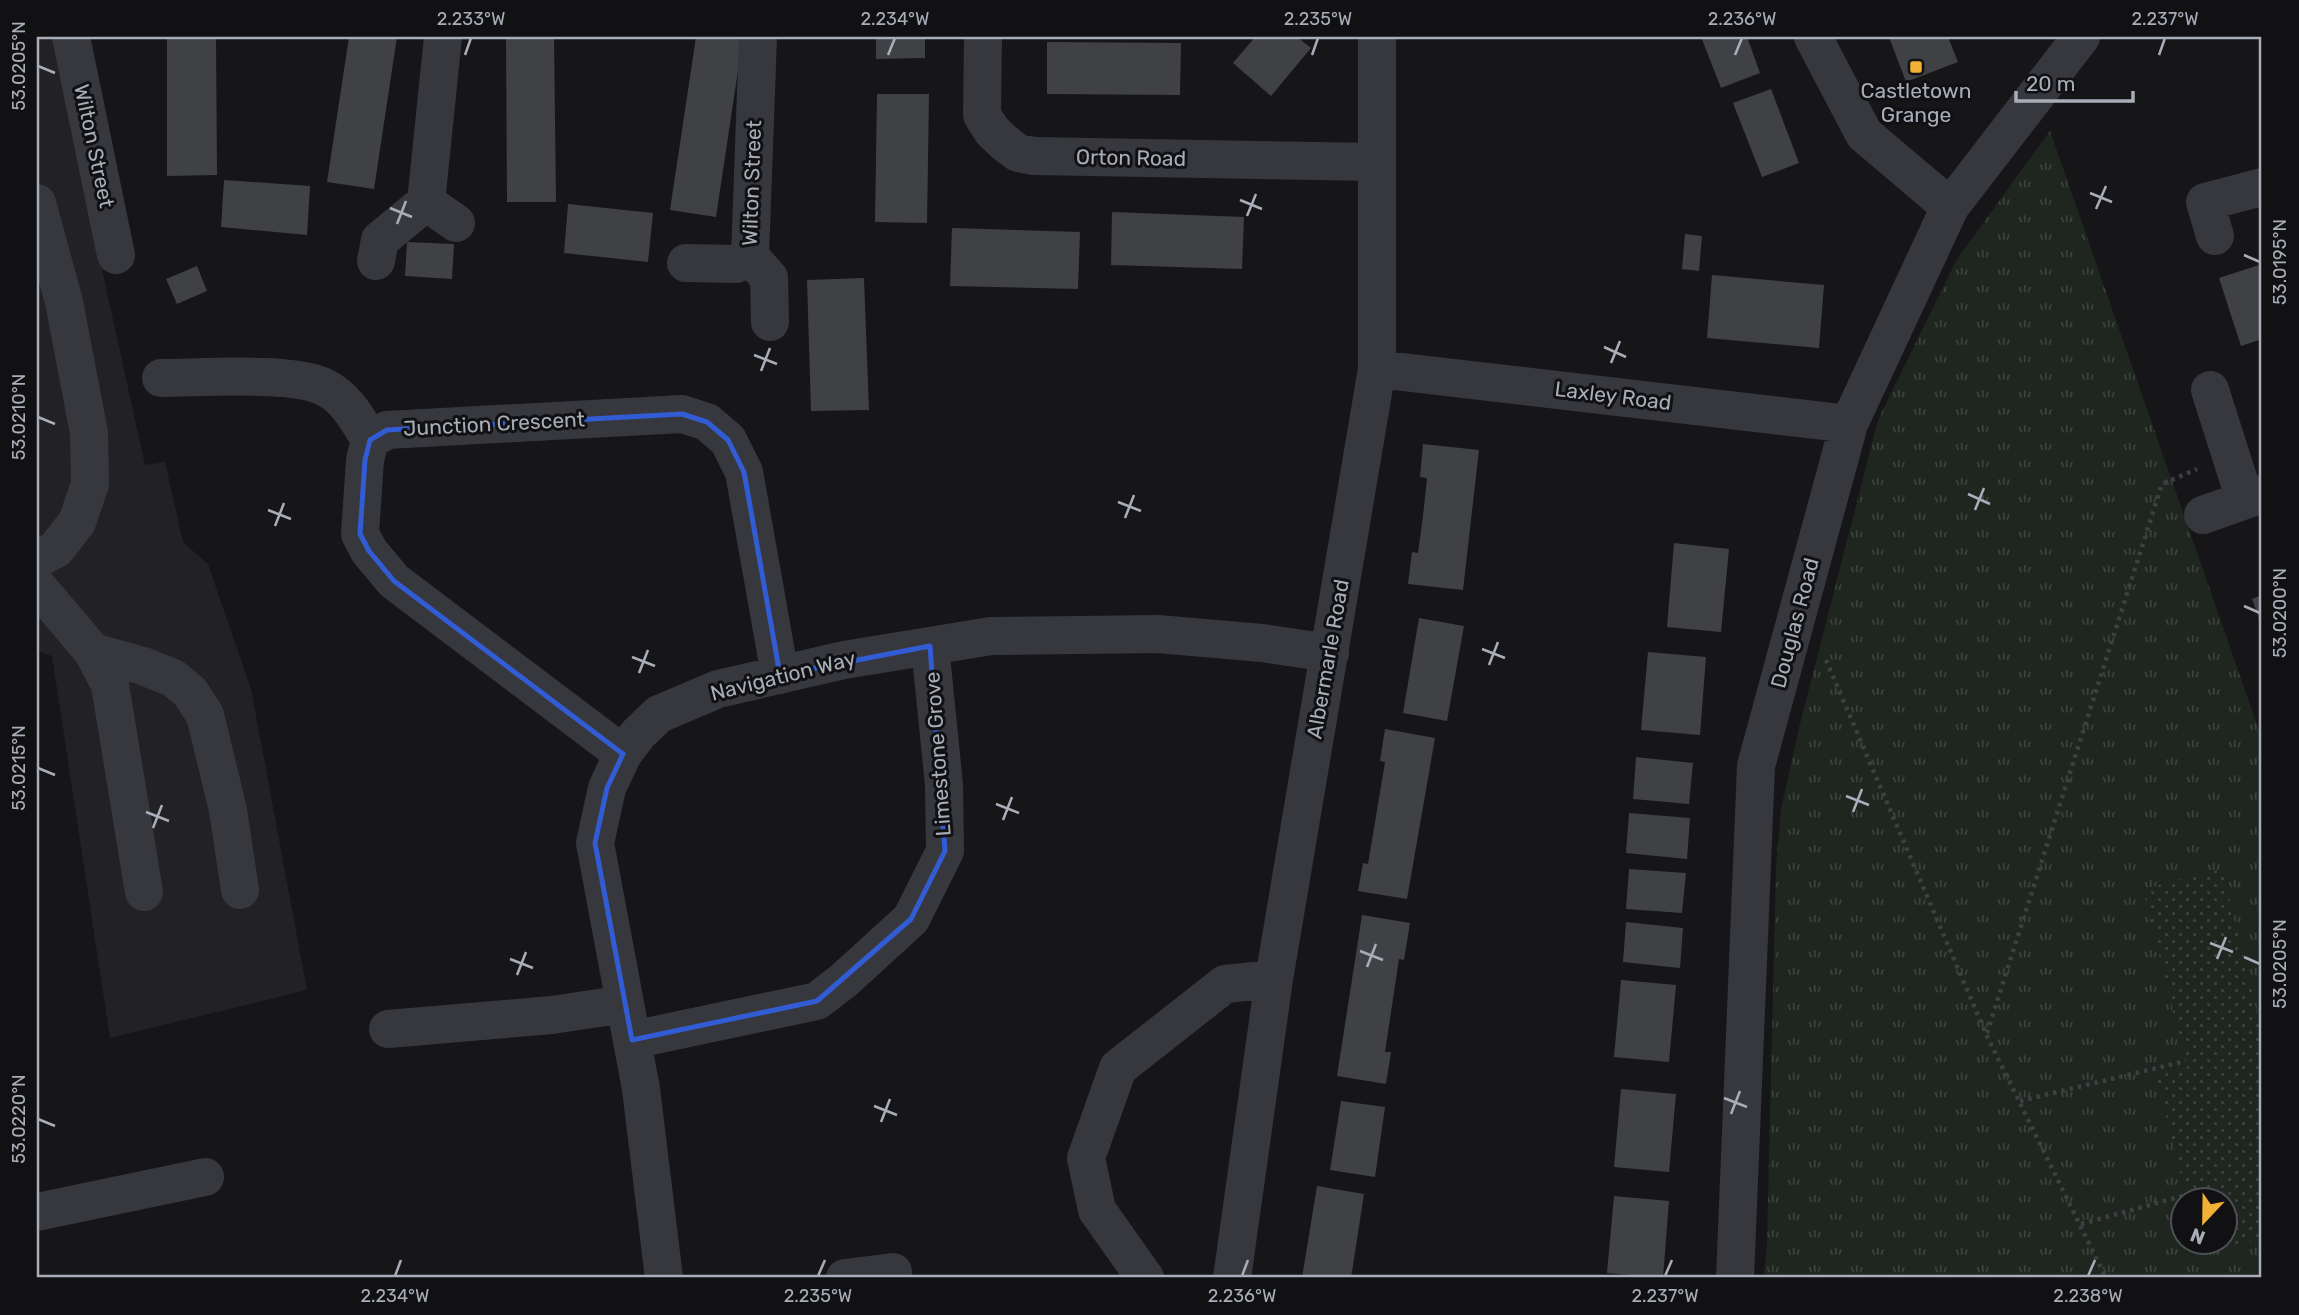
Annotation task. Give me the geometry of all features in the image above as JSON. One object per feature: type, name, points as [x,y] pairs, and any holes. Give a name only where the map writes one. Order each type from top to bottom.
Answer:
[{"type":"street","name":"Wilton Street","points":[[71,37],[116,255]]},
{"type":"street","points":[[376,261],[380,240],[441,213],[443,37]]},
{"type":"street","name":"Wilton Street","points":[[758,37],[750,257],[769,278],[770,322]]},
{"type":"street","name":"Orton Road","points":[[983,37],[982,115],[992,131],[1018,153],[1034,156],[1376,162]]},
{"type":"street","name":"Albermarle Road","points":[[1232,1278],[1274,979],[1377,369],[1377,37]]},
{"type":"street","points":[[1813,37],[1864,134],[1951,207]]},
{"type":"street","name":"Douglas Road","points":[[1735,1278],[1756,766],[1849,424],[1951,207],[2081,37]]},
{"type":"street","points":[[2215,236],[2205,202],[2262,187]]},
{"type":"street","points":[[37,203],[64,302],[89,433],[90,484],[77,522],[56,549],[37,559]]},
{"type":"street","points":[[686,263],[736,264],[750,257]]},
{"type":"street","name":"Laxley Road","points":[[1377,369],[1849,424]]},
{"type":"street","points":[[161,378],[305,380],[324,386],[340,397],[357,417],[370,440],[365,460],[360,534],[369,551],[394,581],[623,754]]},
{"type":"street","points":[[2203,515],[2254,497],[2231,455],[2210,390]]},
{"type":"street","name":"Junction Crescent","points":[[370,440],[387,430],[681,414],[707,422],[728,440],[744,472],[780,674]]},
{"type":"street","points":[[37,586],[93,652],[110,685],[144,892]]},
{"type":"street","name":"Navigation Way","points":[[664,1278],[641,1089],[595,843],[607,788],[623,754],[638,734],[659,714],[718,689],[780,674],[844,660],[991,636],[1158,634],[1262,643],[1330,653]]},
{"type":"street","name":"Limestone Grove","points":[[388,1030],[552,1015],[628,1022],[817,1001],[911,919],[945,851],[944,785],[930,646]]},
{"type":"street","points":[[93,652],[143,666],[173,678],[190,692],[205,715],[228,810],[240,890]]},
{"type":"street","points":[[1145,1278],[1097,1210],[1086,1158],[1118,1068],[1225,984],[1274,979]]},
{"type":"street","points":[[37,1213],[205,1177]]},
{"type":"street","points":[[845,1278],[894,1272]]},
{"type":"path","points":[[1986,1034],[2162,484],[2231,455]]},
{"type":"path","points":[[1801,601],[1986,1034],[2106,1278]]},
{"type":"path","points":[[2020,1101],[2186,1061]]},
{"type":"path","points":[[2081,1224],[2170,1199]]},
{"type":"highlighted area","points":[[682,414],[707,422],[728,440],[744,472],[780,675],[930,646],[945,851],[911,919],[817,1001],[632,1040],[595,843],[607,788],[623,754],[394,581],[369,551],[360,534],[365,460],[370,440],[387,430]]},
{"type":"shaded area","points":[[37,37],[56,37],[101,265],[145,465],[165,462],[183,542],[208,564],[251,689],[307,990],[110,1038],[52,656],[37,651]]},
{"type":"green space","points":[[2050,131],[2262,739],[2262,1278],[1764,1278],[1776,868],[1781,809],[1800,724],[1878,420],[1957,259]]},
{"type":"green space","points":[[2222,869],[2262,1032],[2262,1239],[2240,1244],[2240,1186],[2184,1186],[2156,1076],[2187,1068],[2143,889]]},
{"type":"building","points":[[167,37],[216,37],[217,175],[167,176]]},
{"type":"building","points":[[349,37],[397,37],[374,189],[327,182]]},
{"type":"building","points":[[506,37],[554,37],[556,202],[507,202]]},
{"type":"building","points":[[696,37],[743,37],[716,217],[670,210]]},
{"type":"building","points":[[876,37],[925,37],[925,58],[876,59]]},
{"type":"building","points":[[1255,37],[1297,37],[1311,48],[1271,96],[1233,63]]},
{"type":"building","points":[[1701,37],[1747,37],[1760,73],[1721,88]]},
{"type":"building","points":[[1889,37],[1948,37],[1958,62],[1906,82]]},
{"type":"building","points":[[1047,42],[1181,43],[1180,95],[1047,94]]},
{"type":"building","points":[[1771,89],[1799,163],[1762,177],[1733,103]]},
{"type":"building","points":[[877,94],[929,94],[927,223],[875,222]]},
{"type":"building","points":[[224,180],[310,186],[307,235],[221,227]]},
{"type":"building","points":[[568,204],[653,213],[648,262],[564,253]]},
{"type":"building","points":[[1112,212],[1244,217],[1242,269],[1111,265]]},
{"type":"building","points":[[952,228],[1080,232],[1078,289],[950,286]]},
{"type":"building","points":[[1685,234],[1702,236],[1699,271],[1682,269]]},
{"type":"building","points":[[407,242],[454,244],[452,279],[405,276]]},
{"type":"building","points":[[2262,264],[2262,339],[2241,346],[2219,278]]},
{"type":"building","points":[[197,266],[207,291],[177,304],[166,279]]},
{"type":"building","points":[[1712,275],[1824,285],[1819,348],[1707,338]]},
{"type":"building","points":[[864,278],[869,410],[811,411],[807,280]]},
{"type":"building","points":[[1423,444],[1479,450],[1463,590],[1408,584],[1412,552],[1418,553],[1423,516],[1427,478],[1420,477]]},
{"type":"building","points":[[1674,543],[1729,549],[1721,632],[1667,627]]},
{"type":"building","points":[[2262,595],[2262,627],[2252,599]]},
{"type":"building","points":[[1419,618],[1464,626],[1447,721],[1403,713]]},
{"type":"building","points":[[1648,652],[1706,657],[1700,735],[1641,730]]},
{"type":"building","points":[[1385,729],[1435,738],[1407,899],[1358,891],[1363,863],[1368,864],[1385,762],[1380,761]]},
{"type":"building","points":[[1636,757],[1693,763],[1689,804],[1633,799]]},
{"type":"building","points":[[1629,813],[1690,818],[1687,859],[1626,853]]},
{"type":"building","points":[[1629,869],[1686,873],[1682,913],[1626,909]]},
{"type":"building","points":[[1362,915],[1410,923],[1404,960],[1399,959],[1385,1052],[1391,1052],[1386,1084],[1337,1076]]},
{"type":"building","points":[[1626,922],[1683,928],[1680,968],[1623,962]]},
{"type":"building","points":[[1621,980],[1676,985],[1669,1062],[1614,1057]]},
{"type":"building","points":[[1621,1089],[1676,1094],[1669,1172],[1614,1167]]},
{"type":"building","points":[[1341,1101],[1385,1107],[1375,1177],[1330,1170]]},
{"type":"building","points":[[1317,1186],[1364,1194],[1351,1278],[1302,1278]]},
{"type":"building","points":[[1614,1196],[1669,1201],[1663,1278],[1607,1273]]},
{"type":"place","name":"Castletown Grange","points":[[1916,67]]}]
